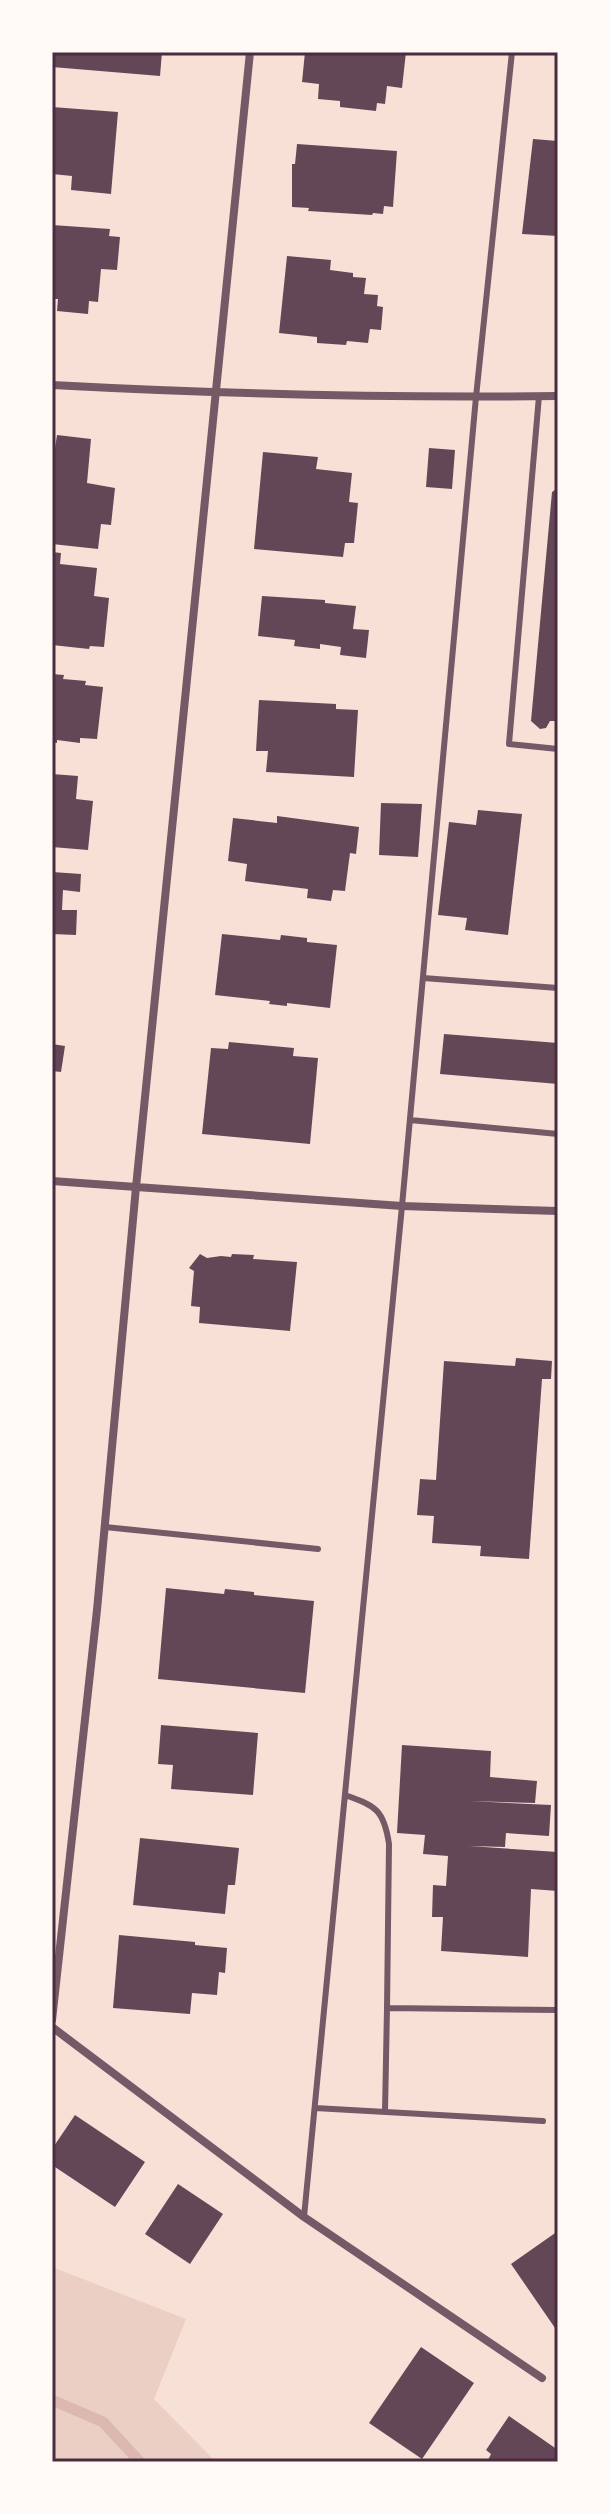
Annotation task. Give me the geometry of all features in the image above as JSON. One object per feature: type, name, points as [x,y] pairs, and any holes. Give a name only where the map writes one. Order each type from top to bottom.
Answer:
[{"type":"street","points":[[52,2020],[105,1527],[136,1187],[250,52]]},
{"type":"street","points":[[52,385],[215,394],[558,396]]},
{"type":"street","points":[[52,1181],[402,1206],[558,1211]]},
{"type":"street","points":[[52,2027],[304,2217],[542,2378]]},
{"type":"lane","points":[[304,2217],[402,1206],[476,397],[512,52]]},
{"type":"lane","points":[[539,396],[509,744],[558,749]]},
{"type":"lane","points":[[423,978],[558,988]]},
{"type":"lane","points":[[410,1120],[558,1134]]},
{"type":"lane","points":[[105,1527],[318,1549]]},
{"type":"lane","points":[[345,1795],[379,1811],[386,1824],[389,1844],[385,2112]]},
{"type":"lane","points":[[387,2008],[558,2010]]},
{"type":"lane","points":[[315,2108],[543,2121]]},
{"type":"shaded area","points":[[52,2267],[186,2319],[154,2399],[216,2462],[52,2462]]},
{"type":"building","points":[[52,52],[162,52],[160,76],[52,67]]},
{"type":"building","points":[[305,52],[406,52],[402,88],[387,86],[385,104],[377,103],[376,111],[340,107],[340,101],[318,99],[319,84],[302,82]]},
{"type":"building","points":[[52,107],[118,112],[111,194],[71,190],[72,176],[52,174]]},
{"type":"building","points":[[533,139],[558,141],[558,236],[522,234]]},
{"type":"building","points":[[297,144],[397,151],[393,207],[384,206],[383,214],[372,215],[292,207],[292,164],[295,164]]},
{"type":"building","points":[[52,225],[110,229],[109,236],[120,237],[117,270],[101,269],[98,302],[89,301],[88,314],[57,311],[58,299],[52,299]]},
{"type":"building","points":[[287,256],[331,260],[330,270],[366,278],[364,294],[378,295],[377,306],[383,307],[381,330],[370,329],[368,343],[347,341],[346,345],[317,343],[317,337],[279,333]]},
{"type":"building","points":[[57,435],[91,439],[87,483],[115,488],[111,525],[101,524],[98,549],[52,544],[52,448],[55,448]]},
{"type":"building","points":[[429,448],[455,450],[452,489],[426,487]]},
{"type":"building","points":[[263,452],[318,457],[316,469],[352,473],[349,502],[358,503],[354,543],[345,543],[343,557],[254,549]]},
{"type":"building","points":[[558,488],[558,721],[550,721],[546,728],[540,729],[531,721],[552,492]]},
{"type":"building","points":[[52,552],[61,553],[60,564],[97,568],[94,596],[109,598],[104,647],[90,646],[89,649],[52,645]]},
{"type":"building","points":[[262,596],[325,600],[325,603],[356,606],[353,629],[369,630],[366,658],[340,655],[341,647],[320,644],[320,649],[294,646],[295,640],[258,636]]},
{"type":"building","points":[[52,674],[64,675],[63,679],[86,681],[85,685],[103,687],[97,739],[80,738],[80,743],[52,742]]},
{"type":"building","points":[[259,700],[336,704],[336,709],[358,710],[354,777],[266,772],[268,751],[256,751]]},
{"type":"building","points":[[52,774],[78,776],[76,799],[93,801],[88,850],[52,847]]},
{"type":"building","points":[[381,803],[422,804],[418,857],[379,855]]},
{"type":"building","points":[[478,810],[522,814],[508,935],[465,930],[467,918],[438,915],[449,822],[476,825]]},
{"type":"building","points":[[277,816],[359,827],[356,854],[350,853],[345,891],[333,890],[331,901],[307,898],[308,889],[245,881],[247,864],[228,861],[233,818],[277,823]]},
{"type":"building","points":[[52,872],[81,874],[80,892],[63,890],[62,910],[77,910],[76,935],[52,934]]},
{"type":"building","points":[[222,934],[280,940],[281,935],[337,945],[330,1008],[269,1004],[270,1001],[215,995]]},
{"type":"building","points":[[444,1034],[558,1043],[558,1084],[440,1074]]},
{"type":"building","points":[[229,1042],[294,1048],[293,1056],[318,1058],[310,1144],[202,1134],[211,1048],[228,1049]]},
{"type":"building","points":[[52,1044],[65,1046],[61,1072],[52,1071]]},
{"type":"building","points":[[200,1254],[207,1258],[254,1255],[253,1259],[297,1262],[290,1331],[199,1323],[200,1307],[191,1306],[194,1271],[189,1268]]},
{"type":"building","points":[[516,1358],[552,1361],[551,1379],[542,1379],[529,1559],[480,1556],[481,1546],[432,1543],[434,1516],[417,1515],[420,1479],[436,1480],[444,1361],[515,1366]]},
{"type":"building","points":[[166,1588],[224,1594],[225,1589],[314,1601],[305,1693],[158,1679]]},
{"type":"building","points":[[161,1725],[258,1733],[253,1795],[171,1789],[173,1765],[158,1764]]},
{"type":"building","points":[[402,1745],[491,1751],[490,1777],[537,1781],[535,1803],[470,1801],[551,1805],[549,1836],[506,1833],[505,1847],[469,1846],[558,1852],[558,1891],[531,1889],[528,1957],[441,1951],[443,1917],[432,1917],[433,1885],[446,1886],[448,1856],[423,1854],[425,1835],[397,1833]]},
{"type":"building","points":[[140,1838],[239,1848],[235,1885],[228,1885],[225,1914],[133,1905]]},
{"type":"building","points":[[119,1935],[227,1948],[225,1973],[219,1972],[217,1995],[192,1993],[190,2014],[113,2008]]},
{"type":"building","points":[[75,2115],[145,2162],[115,2207],[52,2165],[52,2149]]},
{"type":"building","points":[[178,2184],[223,2214],[190,2264],[145,2234]]},
{"type":"building","points":[[558,2231],[558,2326],[555,2328],[511,2264]]},
{"type":"building","points":[[421,2347],[474,2383],[422,2459],[369,2423]]},
{"type":"building","points":[[509,2416],[558,2450],[558,2462],[487,2462],[491,2454],[486,2450]]},
{"type":"waterway","points":[[52,2400],[103,2422],[140,2462]]}]
